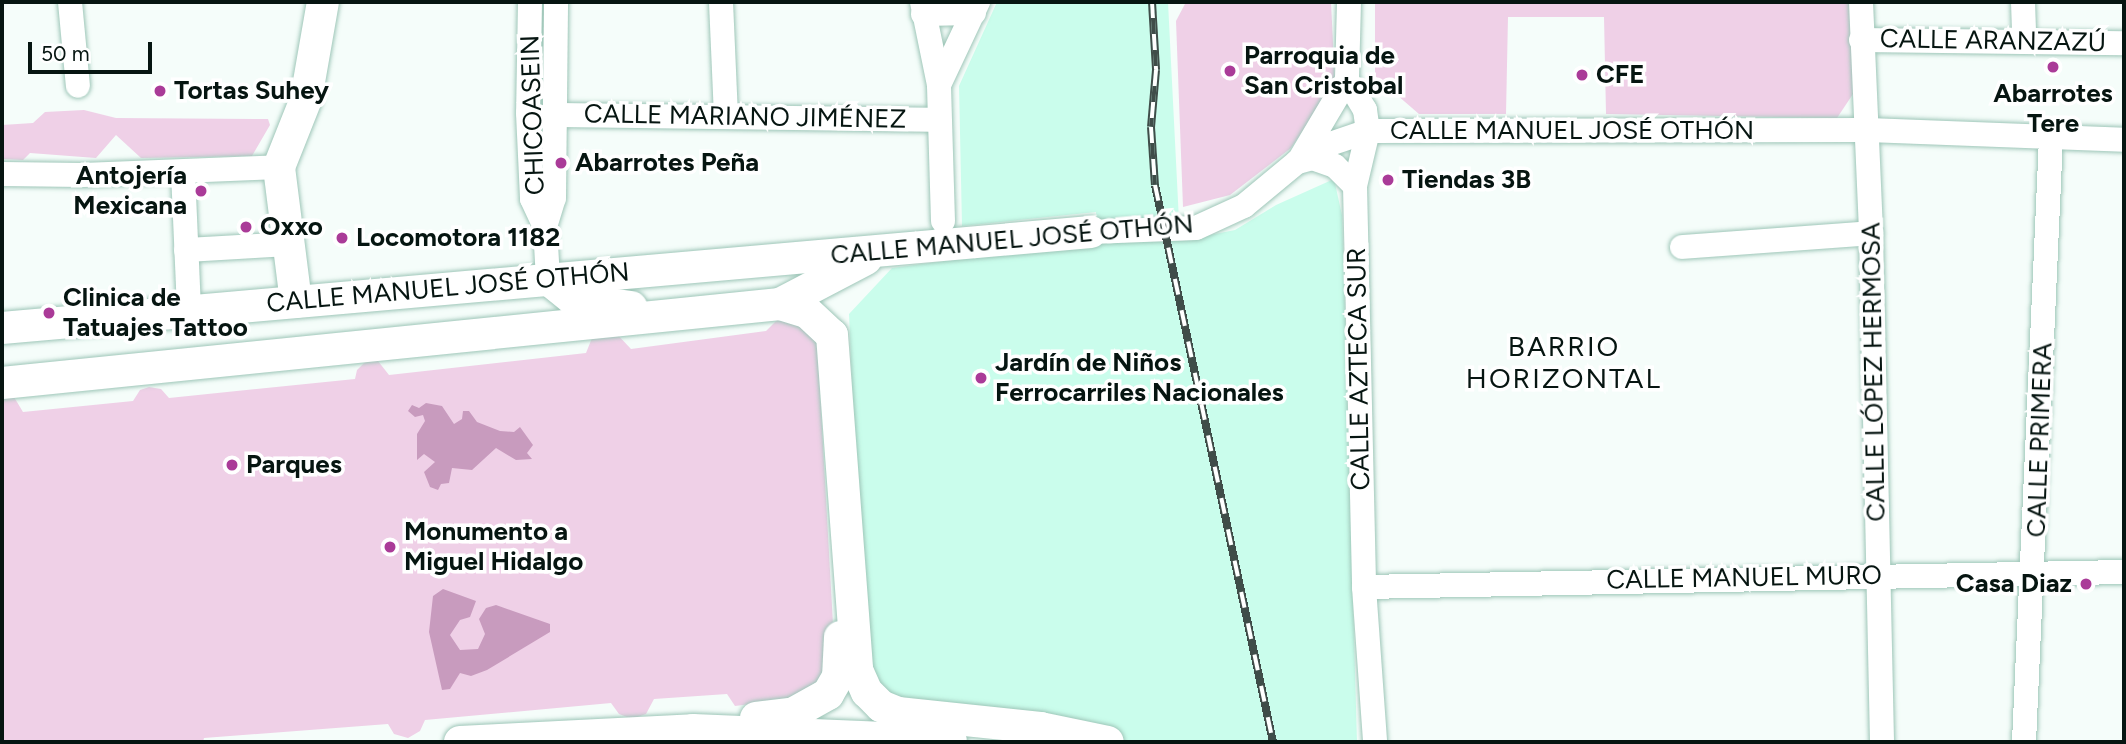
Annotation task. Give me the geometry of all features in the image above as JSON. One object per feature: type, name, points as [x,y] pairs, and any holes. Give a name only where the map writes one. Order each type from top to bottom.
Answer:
[{"type":"main road","points":[[296,302],[279,167],[306,99],[323,2]]},
{"type":"main road","name":"CALLE MANUEL JOSÉ OTHÓN","points":[[2,328],[1091,232]]},
{"type":"main road","points":[[780,304],[853,265],[897,249]]},
{"type":"main road","points":[[548,279],[573,299],[618,306],[726,310]]},
{"type":"main road","points":[[780,304],[807,312],[832,335],[857,670],[867,692],[881,706],[898,713],[1040,729],[1108,742]]},
{"type":"main road","name":"CALLE MANUEL JOSÉ OTHÓN","points":[[2,383],[780,304]]},
{"type":"main road","points":[[2,340],[22,338],[50,324]]},
{"type":"main road","points":[[679,734],[793,713],[828,694],[838,677],[841,656],[838,556],[846,530]]},
{"type":"main road","points":[[460,742],[574,733],[967,742]]},
{"type":"street","points":[[70,2],[78,86]]},
{"type":"street","name":"CHICOASEIN","points":[[530,2],[528,113],[532,199],[545,227]]},
{"type":"street","name":"CHICOASEIN","points":[[548,279],[545,227],[554,198],[551,115],[556,2]]},
{"type":"street","points":[[721,2],[726,116]]},
{"type":"street","points":[[1297,162],[1347,80],[1349,2]]},
{"type":"street","name":"CALLE LÓPEZ HERMOSA","points":[[1861,2],[1871,233],[1882,742]]},
{"type":"street","points":[[2022,2],[2024,40]]},
{"type":"street","points":[[939,85],[976,7],[923,8],[939,85],[943,222]]},
{"type":"street","name":"CALLE ARANZAZÚ","points":[[1861,40],[2124,43]]},
{"type":"street","points":[[1347,80],[1365,110],[1368,131]]},
{"type":"street","name":"CALLE MARIANO JIMÉNEZ","points":[[551,115],[939,120]]},
{"type":"street","name":"CALLE MANUEL JOSÉ OTHÓN","points":[[1091,232],[1196,228],[1244,206],[1297,162],[1353,132],[1868,130],[2124,140]]},
{"type":"street","name":"CALLE AZTECA SUR","points":[[1368,131],[1355,186],[1364,587],[1375,742]]},
{"type":"street","name":"CALLE PRIMERA","points":[[2024,742],[2034,573],[2050,137]]},
{"type":"street","points":[[1297,162],[1312,158],[1335,166],[1355,186]]},
{"type":"street","points":[[2,174],[183,172],[279,167]]},
{"type":"street","points":[[183,172],[189,311]]},
{"type":"street","points":[[1682,247],[1871,233]]},
{"type":"street","points":[[186,250],[289,244]]},
{"type":"street","name":"CALLE MANUEL MURO","points":[[1364,587],[2124,572]]},
{"type":"street","points":[[679,734],[747,742]]},
{"type":"shaded area","points":[[997,2],[1168,2],[1180,241],[1235,230],[1276,205],[1334,179],[1342,215],[1357,742],[1123,742],[1122,733],[886,695],[864,669],[849,314],[892,268],[1098,241],[1096,212],[962,226],[959,86]]},
{"type":"shaded area","points":[[1186,2],[1331,2],[1335,84],[1291,148],[1230,195],[1183,207],[1176,21]]},
{"type":"shaded area","points":[[1375,2],[1854,2],[1855,91],[1837,118],[1606,114],[1604,17],[1508,17],[1506,114],[1419,114],[1375,76]]},
{"type":"shaded area","points":[[84,110],[116,118],[268,119],[270,125],[252,156],[141,158],[116,135],[96,158],[30,153],[23,160],[2,159],[2,125],[33,123],[45,112]]},
{"type":"shaded area","points":[[779,318],[793,318],[817,338],[835,660],[817,685],[797,698],[735,706],[727,694],[654,699],[646,714],[632,719],[619,714],[611,703],[425,720],[420,731],[408,738],[394,734],[388,724],[204,738],[203,742],[2,742],[2,398],[14,397],[23,412],[133,401],[140,390],[149,387],[161,389],[169,398],[355,379],[357,370],[367,360],[378,361],[389,375],[586,353],[592,338],[615,332],[631,349],[766,331]]},
{"type":"shaded area","points":[[426,403],[442,406],[454,424],[462,419],[463,411],[469,411],[477,422],[500,431],[514,432],[520,427],[533,445],[527,453],[532,459],[516,460],[496,448],[472,470],[452,468],[449,483],[441,484],[438,490],[430,487],[424,472],[435,462],[424,454],[417,460],[417,434],[425,421],[423,415],[415,417],[408,411],[412,405],[419,408]]},
{"type":"shaded area","points":[[443,589],[476,601],[470,617],[460,620],[450,635],[460,650],[478,649],[485,634],[479,619],[486,608],[496,605],[550,624],[550,632],[487,670],[471,676],[460,673],[450,689],[442,690],[429,632],[433,596]]},
{"type":"railway","points":[[1152,2],[1156,70],[1151,127],[1155,185],[1273,742]]},
{"type":"place","name":"Abarrotes Tere","points":[[2053,67]]},
{"type":"place","name":"Parroquia de San Cristobal","points":[[1230,71]]},
{"type":"place","name":"CFE","points":[[1582,75]]},
{"type":"place","name":"Tortas Suhey","points":[[160,91]]},
{"type":"place","name":"Abarrotes Peña","points":[[561,163]]},
{"type":"place","name":"Tiendas 3B","points":[[1388,180]]},
{"type":"place","name":"Antojería Mexicana","points":[[201,191]]},
{"type":"place","name":"Oxxo","points":[[246,227]]},
{"type":"place","name":"Locomotora 1182","points":[[342,238]]},
{"type":"place","name":"Clinica de Tatuajes Tattoo","points":[[49,313]]},
{"type":"place","name":"Jardín de Niños Ferrocarriles Nacionales","points":[[981,378]]},
{"type":"place","name":"Parques","points":[[232,465]]},
{"type":"place","name":"Monumento a Miguel Hidalgo","points":[[390,547]]},
{"type":"place","name":"Casa Diaz","points":[[2086,584]]},
{"type":"district","name":"BARRIO HORIZONTAL","points":[[1564,362]]}]
